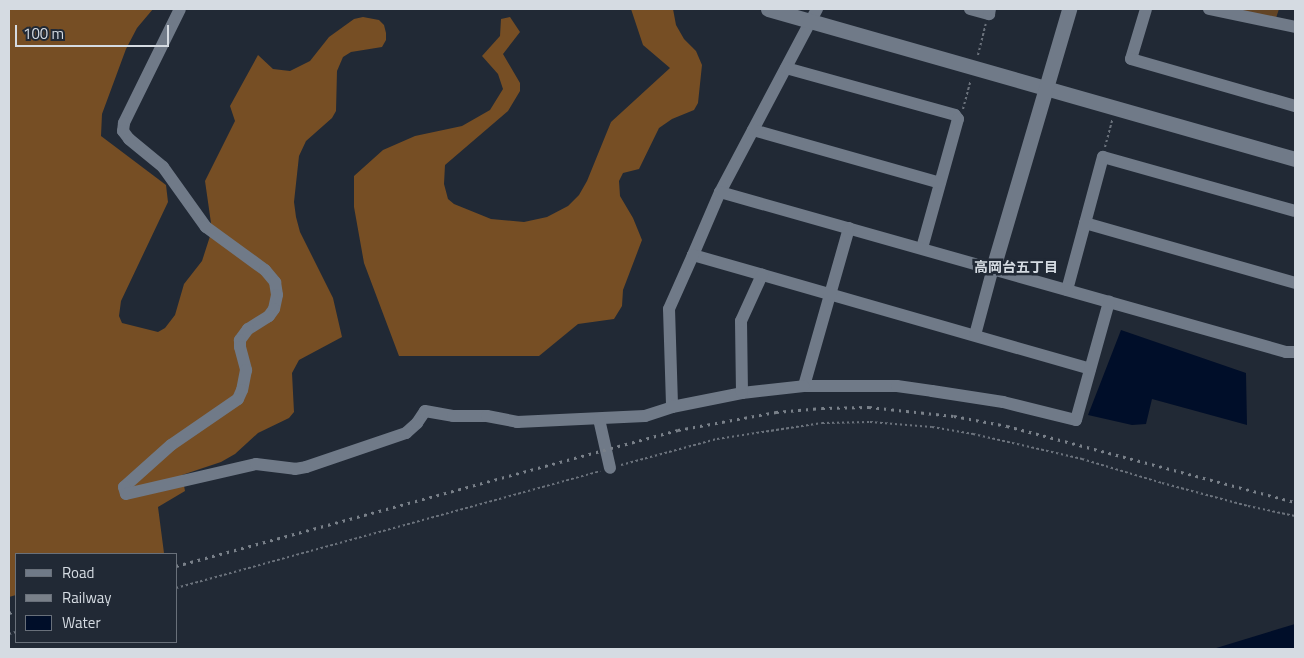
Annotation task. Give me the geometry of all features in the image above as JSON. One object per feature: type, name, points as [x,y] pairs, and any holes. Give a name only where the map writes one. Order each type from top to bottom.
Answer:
[{"type":"street","points":[[180,9],[124,123],[123,131],[129,139],[163,167],[213,233],[265,270],[275,282],[277,295],[274,309],[269,316],[248,329],[240,340],[246,370],[238,400],[171,445],[124,487],[126,494],[256,464],[295,469],[306,467],[406,433],[425,412],[453,416],[487,416],[517,422],[599,419],[645,416],[672,408],[742,393],[804,386],[897,386],[1003,402],[1076,420],[1109,302]]},
{"type":"street","points":[[768,9],[814,15],[1047,88],[1295,159]]},
{"type":"street","points":[[970,9],[989,11]]},
{"type":"street","points":[[975,335],[1069,9]]},
{"type":"street","points":[[1146,9],[1131,60],[1295,106]]},
{"type":"street","points":[[1209,9],[1295,27]]},
{"type":"street","points":[[672,408],[670,309],[720,192],[814,15]]},
{"type":"street","points":[[786,68],[955,115],[958,119],[922,248]]},
{"type":"street","points":[[753,130],[940,182]]},
{"type":"street","points":[[1067,290],[1103,157],[1295,211]]},
{"type":"street","points":[[720,192],[1286,352],[1295,352]]},
{"type":"street","points":[[1085,224],[1295,283]]},
{"type":"street","points":[[804,386],[849,228]]},
{"type":"street","points":[[693,255],[1090,369]]},
{"type":"street","points":[[742,393],[741,321],[762,275]]},
{"type":"street","points":[[599,419],[610,468]]},
{"type":"path","points":[[977,58],[989,11]]},
{"type":"path","points":[[958,119],[962,112],[972,77]]},
{"type":"path","points":[[1103,157],[1113,118]]},
{"type":"path","points":[[178,587],[717,439],[822,423],[870,422],[932,427],[973,434],[1082,459],[1181,489],[1295,516]]},
{"type":"shaded area","points":[[9,9],[153,9],[137,28],[126,49],[102,114],[101,136],[166,185],[168,202],[121,301],[119,316],[122,323],[158,332],[165,328],[175,315],[184,284],[202,261],[212,230],[205,181],[235,121],[230,106],[258,55],[273,69],[290,71],[310,61],[329,37],[354,19],[363,17],[379,20],[384,25],[386,33],[386,40],[382,47],[351,52],[343,57],[337,71],[336,111],[332,118],[306,141],[299,156],[294,202],[296,217],[300,232],[333,298],[342,337],[299,360],[292,373],[294,412],[289,418],[258,433],[235,454],[221,462],[182,475],[185,491],[158,507],[164,553],[15,553],[15,595],[9,597]]},
{"type":"shaded area","points":[[631,9],[673,9],[676,25],[684,39],[696,51],[702,65],[698,103],[694,110],[672,119],[659,128],[639,169],[623,173],[619,181],[620,196],[633,218],[642,240],[623,290],[622,306],[614,319],[578,324],[539,356],[399,356],[364,263],[354,207],[354,176],[383,150],[415,136],[462,126],[490,110],[503,89],[498,74],[482,56],[500,36],[501,19],[510,17],[520,32],[503,54],[520,83],[520,91],[508,111],[445,165],[444,184],[448,199],[454,204],[491,219],[524,222],[547,217],[568,206],[579,195],[587,181],[611,122],[670,68],[643,45]]},
{"type":"shaded area","points":[[1230,9],[1279,9],[1276,18]]},
{"type":"water","points":[[1121,330],[1246,373],[1247,425],[1152,399],[1146,424],[1132,425],[1088,415]]},
{"type":"water","points":[[1295,624],[1295,649],[1213,649]]},
{"type":"railway","points":[[178,565],[678,430],[776,412],[822,408],[869,407],[954,416],[1007,426],[1295,502]]},
{"type":"railway","points":[[9,613],[15,611]]},
{"type":"district","name":"高岡台五丁目","points":[[1016,267]]}]
